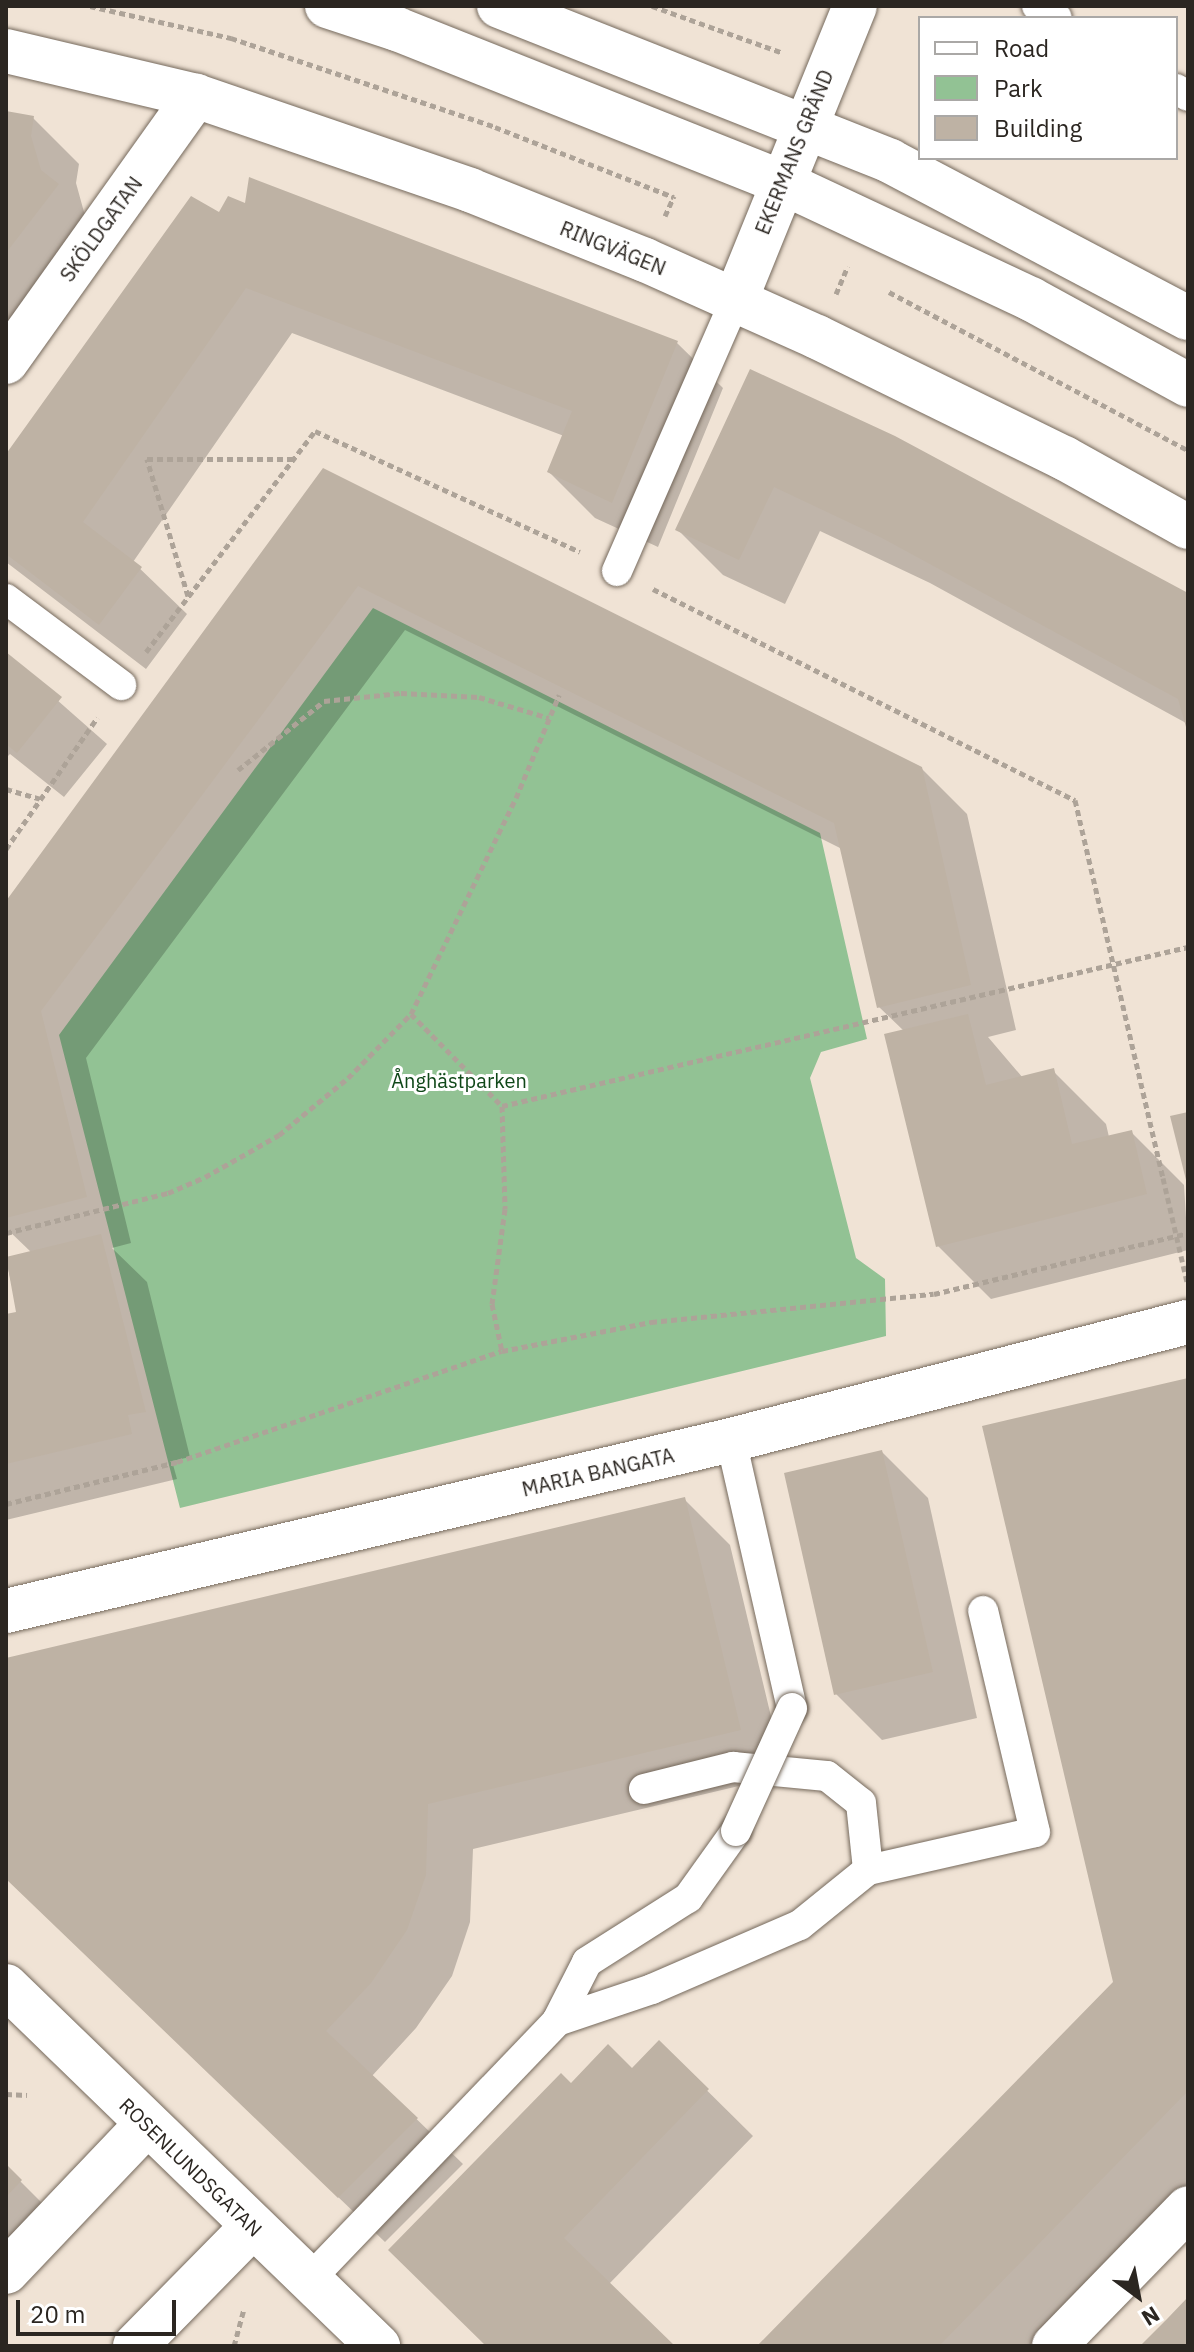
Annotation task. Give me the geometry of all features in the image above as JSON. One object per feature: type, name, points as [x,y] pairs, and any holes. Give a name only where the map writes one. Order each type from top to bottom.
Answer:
[{"type":"street","points":[[327,6],[397,29],[781,182],[1031,299],[1188,385]]},
{"type":"street","points":[[499,6],[804,125],[939,183],[1188,318]]},
{"type":"street","name":"EKERMANS GRÄND","points":[[736,299],[804,125],[855,6]]},
{"type":"street","name":"RINGVÄGEN","points":[[6,51],[196,96],[470,190],[736,299],[1064,458],[1188,527]]},
{"type":"street","name":"SKÖLDGATAN","points":[[6,362],[196,96]]},
{"type":"street","name":"MARIA BANGATA","points":[[6,1611],[731,1440],[1187,1302]]},
{"type":"street","name":"ROSENLUNDSGATAN","points":[[6,1986],[146,2125],[378,2346]]},
{"type":"street","points":[[6,2272],[146,2125]]},
{"type":"street","points":[[1054,2346],[1188,2208]]},
{"type":"street","points":[[135,2346],[253,2226]]},
{"type":"lane","points":[[617,571],[736,299]]},
{"type":"lane","points":[[6,599],[121,685]]},
{"type":"lane","points":[[309,2280],[557,2021],[587,1962],[688,1898],[736,1831],[792,1708],[731,1440]]},
{"type":"lane","points":[[557,2021],[652,1989],[800,1925],[868,1870],[1035,1832],[983,1611]]},
{"type":"lane","points":[[644,1789],[733,1767],[827,1776],[861,1803],[868,1870]]},
{"type":"path","points":[[90,6],[231,38],[495,127],[674,197]]},
{"type":"path","points":[[660,228],[678,187]]},
{"type":"path","points":[[831,306],[850,259]]},
{"type":"path","points":[[846,270],[860,277]]},
{"type":"path","points":[[887,291],[1188,450]]},
{"type":"path","points":[[6,849],[121,685],[315,431],[581,552]]},
{"type":"path","points":[[139,453],[147,459],[188,597]]},
{"type":"path","points":[[147,459],[294,459]]},
{"type":"path","points":[[653,589],[1075,800],[1163,1178],[1187,1302]]},
{"type":"path","points":[[238,770],[324,701],[401,693],[479,697],[549,718]]},
{"type":"path","points":[[6,1233],[168,1193],[205,1177],[279,1135],[348,1078],[411,1014],[516,798],[559,695]]},
{"type":"path","points":[[6,789],[40,799]]},
{"type":"path","points":[[502,1106],[1188,947]]},
{"type":"path","points":[[411,1014],[502,1106],[505,1209],[492,1304],[502,1351]]},
{"type":"path","points":[[6,1504],[177,1462],[502,1351],[651,1322],[934,1294],[1188,1233]]},
{"type":"path","points":[[6,2094],[27,2095]]},
{"type":"path","points":[[234,2346],[246,2300]]},
{"type":"green space","name":"Ånghästparken","points":[[373,608],[820,833],[867,1039],[821,1052],[810,1078],[856,1258],[885,1279],[886,1336],[180,1508],[59,1035]]},
{"type":"building","points":[[6,111],[34,116],[31,136],[41,170],[59,184],[6,253]]},
{"type":"building","points":[[249,177],[678,341],[612,503],[547,472],[572,411],[246,288],[83,522],[142,567],[99,625],[6,554],[6,454],[191,196],[219,212],[228,196],[245,203]]},
{"type":"building","points":[[750,369],[895,436],[1188,593],[1188,734],[1178,699],[882,538],[774,487],[739,560],[675,530]]},
{"type":"building","points":[[323,468],[922,767],[971,985],[877,1008],[834,823],[358,586],[41,1011],[87,1197],[6,1218],[6,901]]},
{"type":"building","points":[[6,652],[62,697],[17,753],[6,744]]},
{"type":"building","points":[[968,1014],[986,1085],[1054,1068],[1072,1144],[1132,1130],[1147,1194],[936,1247],[884,1034]]},
{"type":"building","points":[[1188,1112],[1188,1184],[1187,1184],[1170,1116]]},
{"type":"building","points":[[101,1234],[146,1412],[128,1415],[132,1434],[6,1464],[6,1314],[16,1312],[6,1257]]},
{"type":"building","points":[[1188,1378],[1188,2091],[939,2346],[757,2346],[1113,1982],[982,1426]]},
{"type":"building","points":[[882,1450],[933,1672],[834,1695],[784,1473]]},
{"type":"building","points":[[685,1497],[741,1730],[428,1804],[426,1875],[407,1930],[371,1983],[326,2031],[418,2118],[338,2198],[6,1879],[6,1658]]},
{"type":"building","points":[[659,2040],[709,2089],[564,2238],[675,2346],[486,2346],[388,2250],[561,2073],[571,2083],[608,2044],[632,2068]]},
{"type":"building","points":[[6,2164],[22,2180],[6,2197]]},
{"type":"building","points":[[1188,2297],[1188,2346],[1140,2346],[1167,2319]]}]
